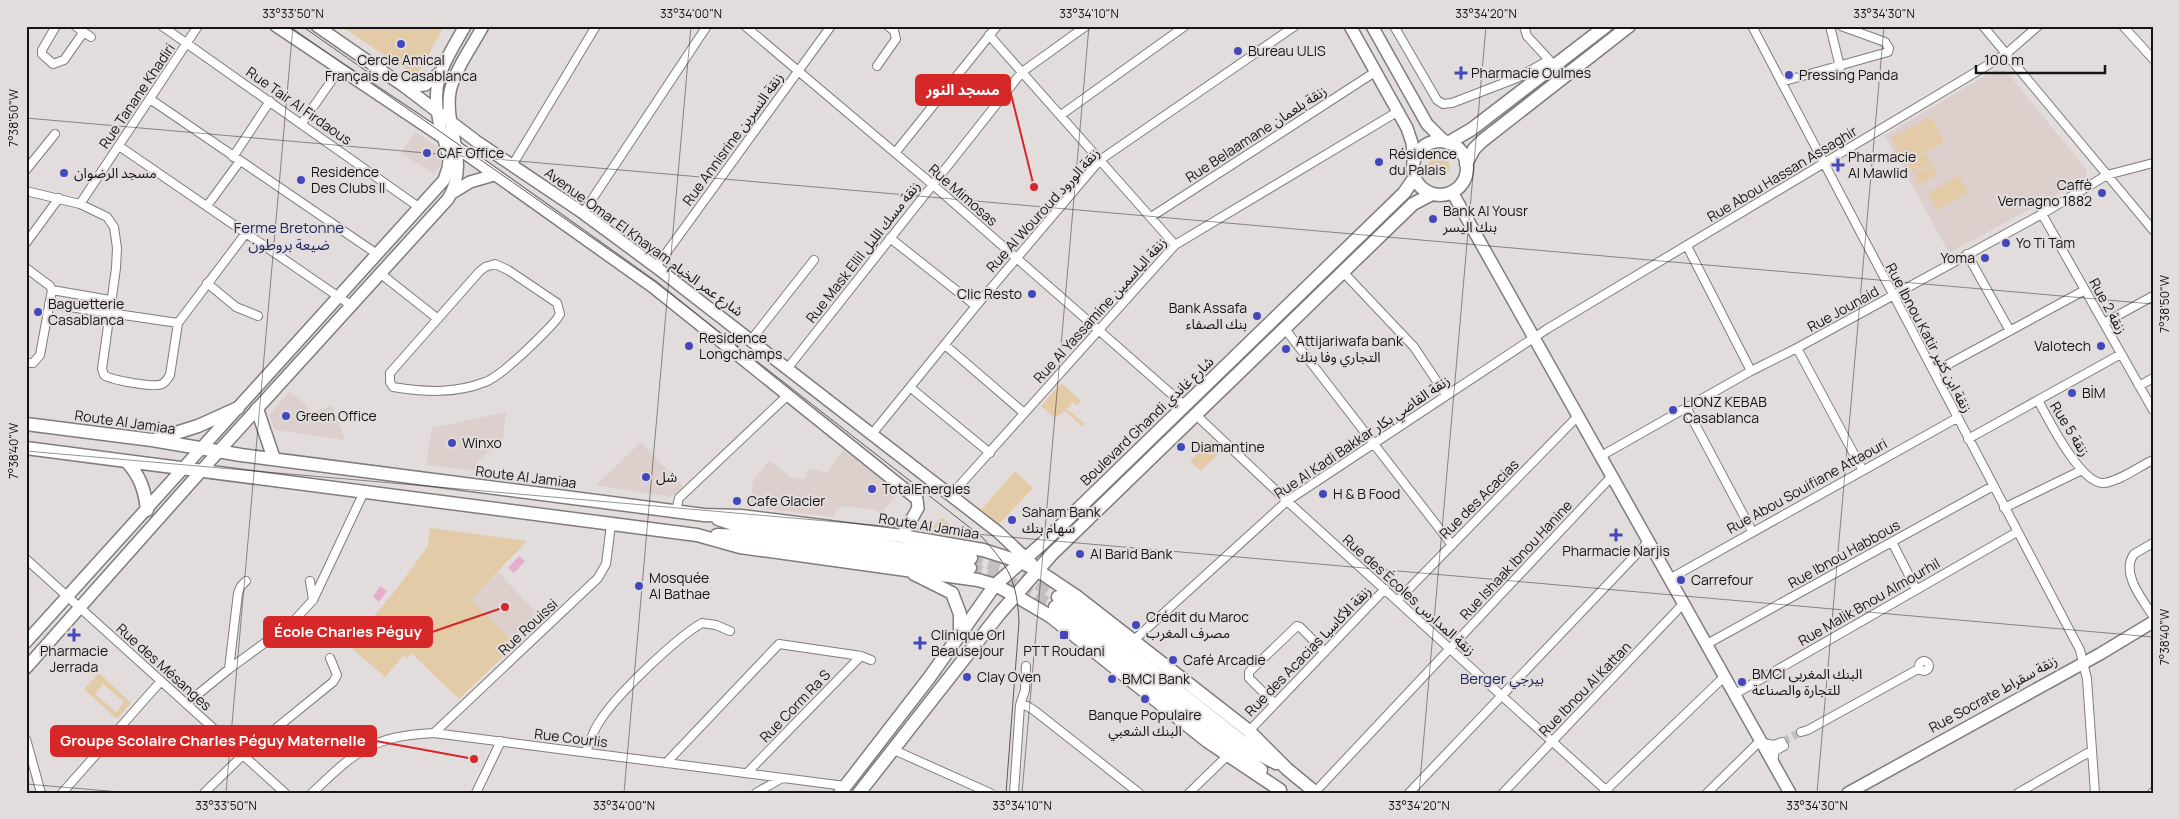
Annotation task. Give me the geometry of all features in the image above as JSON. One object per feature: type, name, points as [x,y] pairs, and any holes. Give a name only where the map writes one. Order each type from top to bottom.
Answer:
[{"type":"main road","points":[[276,26],[445,139],[653,287],[917,499],[918,508],[902,536]]},
{"type":"main road","name":"Avenue Omar El Khayam شارع عمر الخيام","points":[[317,26],[406,87],[452,123],[513,164],[656,267],[998,532],[1023,560]]},
{"type":"main road","points":[[26,642],[147,510],[182,467],[420,208],[446,174],[449,160],[437,110],[436,93],[440,73],[465,26]]},
{"type":"main road","points":[[452,193],[457,173],[450,100],[452,86],[483,26]]},
{"type":"main road","points":[[1350,26],[1410,136],[1414,161],[1414,177],[1421,188],[1432,194],[1452,192],[1464,179],[1469,155],[1482,141],[1629,26]]},
{"type":"main road","points":[[1372,26],[1428,124],[1446,142],[1459,150],[1466,164]]},
{"type":"main road","points":[[1414,161],[1420,150],[1426,145],[1446,142],[1472,130],[1552,63],[1606,26]]},
{"type":"main road","points":[[406,87],[425,85],[440,73]]},
{"type":"main road","points":[[26,668],[201,470],[381,274],[452,193],[470,182],[494,175]]},
{"type":"main road","name":"Boulevard Ghandi شارع غاندي","points":[[843,789],[929,678],[994,585],[1023,560],[1404,193],[1414,177]]},
{"type":"main road","points":[[1452,192],[1671,578],[1790,793]]},
{"type":"main road","name":"Boulevard Ghandi شارع غاندي","points":[[859,793],[1014,595],[1037,570],[1413,204],[1432,194]]},
{"type":"main road","points":[[152,440],[198,426],[238,408]]},
{"type":"main road","points":[[257,409],[274,460]]},
{"type":"main road","name":"Route Al Jamiaa","points":[[26,424],[152,440],[274,460],[704,515],[741,516],[902,536],[983,550],[1023,560],[1076,596],[1249,731],[1287,770]]},
{"type":"main road","points":[[26,448],[182,467],[611,525],[697,534],[740,536],[971,563],[739,526],[704,515]]},
{"type":"main road","points":[[126,461],[137,473],[146,499],[147,510]]},
{"type":"main road","points":[[697,534],[740,547],[954,576],[994,585],[1050,616],[1227,756],[1282,791]]},
{"type":"main road","points":[[900,568],[952,593],[960,614],[960,633]]},
{"type":"main road","points":[[1282,791],[1253,763],[1056,602],[1257,753],[1287,770],[1315,792]]},
{"type":"main road","name":"Rue Socrate زنقة سقراط","points":[[1848,793],[2153,622]]},
{"type":"street","points":[[56,26],[42,50],[42,54],[53,64],[64,60],[87,35],[75,26]]},
{"type":"street","name":"Rue Tair Al Firdaous","points":[[162,26],[302,122],[420,208]]},
{"type":"street","name":"Rue Tanane Khadiri","points":[[80,204],[198,26]]},
{"type":"street","points":[[513,164],[596,26]]},
{"type":"street","points":[[582,213],[706,26]]},
{"type":"street","name":"Rue Mimosas","points":[[745,26],[1099,328],[1184,405]]},
{"type":"street","name":"Rue Annisrine زنقة النسرين","points":[[656,267],[831,26]]},
{"type":"street","points":[[877,66],[896,39],[894,31],[888,26]]},
{"type":"street","points":[[895,153],[997,26]]},
{"type":"street","name":"Rue Mask Ellil زنقة مسك الليل","points":[[787,369],[1022,72],[1086,26]]},
{"type":"street","points":[[1061,115],[1185,26]]},
{"type":"street","name":"Rue Al Wouroud زنقة الورود","points":[[872,434],[976,306],[1100,160],[1295,26]]},
{"type":"street","points":[[1394,26],[1437,100],[1443,104],[1452,103],[1552,63],[1527,36],[1524,26]]},
{"type":"street","name":"Rue Ibnou Katir زنقة ابن كثير","points":[[1752,26],[2080,650],[2084,662],[2095,793]]},
{"type":"street","points":[[1830,26],[1840,67]]},
{"type":"street","points":[[1782,82],[1888,52],[1886,42],[1842,26]]},
{"type":"street","points":[[1983,26],[2153,230]]},
{"type":"street","name":"Rue Abou Hassan Assaghir","points":[[1534,337],[2006,54],[2038,26]]},
{"type":"street","points":[[2123,26],[2153,59]]},
{"type":"street","points":[[989,35],[1175,245]]},
{"type":"street","points":[[302,122],[340,70]]},
{"type":"street","name":"Rue Belaamane زنقة بلعمان","points":[[1151,217],[1376,72]]},
{"type":"street","points":[[150,99],[377,254]]},
{"type":"street","points":[[207,206],[270,101]]},
{"type":"street","name":"Rue Al Yassamine زنقة الياسمين","points":[[951,495],[1175,245],[1397,112]]},
{"type":"street","points":[[26,170],[55,134]]},
{"type":"street","points":[[119,146],[352,306]]},
{"type":"street","name":"Rue Jounaid","points":[[1601,456],[1687,409],[1751,371],[1797,348],[2042,214],[2107,175],[2153,163]]},
{"type":"street","points":[[26,191],[80,204],[107,217],[116,232],[116,258],[102,369],[104,375],[108,378],[161,384],[167,380],[170,375],[178,323],[246,233]]},
{"type":"street","points":[[26,243],[59,198]]},
{"type":"street","name":"Rue 2 زنقة","points":[[2042,214],[2153,410]]},
{"type":"street","points":[[890,238],[976,306]]},
{"type":"street","points":[[1687,246],[1751,371]]},
{"type":"street","points":[[1967,254],[2010,330]]},
{"type":"street","points":[[751,340],[814,260]]},
{"type":"street","points":[[490,264],[495,264],[508,270],[557,303],[560,314],[548,330],[487,382],[450,391],[432,392],[394,387],[390,382],[390,373],[438,319],[479,272],[490,264]]},
{"type":"street","points":[[26,268],[50,286],[52,290],[40,355],[32,363],[26,363]]},
{"type":"street","points":[[1343,272],[1414,347],[1446,395]]},
{"type":"street","points":[[381,274],[438,319]]},
{"type":"street","points":[[207,283],[236,307],[258,316]]},
{"type":"street","points":[[52,290],[110,300]]},
{"type":"street","points":[[1934,372],[2085,290]]},
{"type":"street","points":[[2104,324],[2153,296]]},
{"type":"street","points":[[49,304],[178,323]]},
{"type":"street","points":[[1284,329],[1452,545]]},
{"type":"street","name":"Rue Al Kadi Bakkar زنقة القاضي بكار","points":[[1133,641],[1287,501],[1534,337]]},
{"type":"street","points":[[945,345],[1024,413]]},
{"type":"street","points":[[1797,348],[1862,469]]},
{"type":"street","points":[[1968,440],[2121,354]]},
{"type":"street","points":[[2139,386],[2153,378]]},
{"type":"street","points":[[911,388],[990,453]]},
{"type":"street","points":[[676,511],[679,498],[788,395]]},
{"type":"street","name":"Rue 5 زنقة","points":[[2038,400],[2070,455],[2082,470]]},
{"type":"street","points":[[1687,409],[1752,531]]},
{"type":"street","name":"Rue des Écoles زنقة المدارس","points":[[1196,414],[1287,501],[1607,792]]},
{"type":"street","name":"Rue des Acacias","points":[[1398,600],[1578,416]]},
{"type":"street","name":"Rue Abou Souifiane Attaouri","points":[[1671,578],[1862,469],[1957,418]]},
{"type":"street","points":[[2004,508],[2082,470],[2096,482],[2102,483],[2113,481],[2153,460]]},
{"type":"street","name":"Rue Ishaak Ibnou Hanine","points":[[1315,792],[1612,476]]},
{"type":"street","name":"Rue Ibnou Habbous","points":[[1707,644],[1993,486]]},
{"type":"street","points":[[186,704],[229,669],[292,623],[313,600],[364,492]]},
{"type":"street","name":"Rue Rouissi","points":[[434,733],[598,578],[606,564],[611,525]]},
{"type":"street","name":"Rue Malik Bnou Almourhil","points":[[1735,694],[2017,532]]},
{"type":"street","points":[[1409,793],[1649,541]]},
{"type":"street","points":[[1892,542],[1916,589]]},
{"type":"street","points":[[2153,544],[2134,554],[2129,569],[2132,581],[2153,616]]},
{"type":"street","name":"Rue des Mésanges","points":[[26,559],[285,793]]},
{"type":"street","points":[[310,580],[313,600]]},
{"type":"street","points":[[229,669],[238,592],[246,582]]},
{"type":"street","name":"Rue des Acacias زنقة الأكاسيا","points":[[1249,731],[1385,590]]},
{"type":"street","name":"Rue Ibnou Al Kattan","points":[[1504,793],[1684,603]]},
{"type":"street","points":[[586,752],[603,716],[619,697],[679,640],[702,623],[716,625],[730,631]]},
{"type":"street","points":[[1275,704],[1249,678],[1249,672],[1297,626],[1326,652]]},
{"type":"street","points":[[666,762],[779,644],[861,656],[871,660]]},
{"type":"street","name":"Rue Corm Ra S","points":[[747,773],[861,656]]},
{"type":"street","points":[[204,793],[243,755],[334,682],[337,675],[330,658]]},
{"type":"street","points":[[1014,793],[1020,705],[1025,690],[1026,666]]},
{"type":"street","points":[[1804,733],[1920,668]]},
{"type":"street","points":[[1607,792],[1725,676]]},
{"type":"street","points":[[62,793],[161,680]]},
{"type":"street","points":[[1020,705],[1027,706],[1035,711],[1139,793]]},
{"type":"street","name":"Rue Courlis","points":[[312,793],[348,758],[376,743],[406,734],[434,733],[747,773],[843,789]]},
{"type":"street","points":[[26,739],[41,793]]},
{"type":"street","points":[[476,793],[500,741]]},
{"type":"street","points":[[1707,793],[1762,742],[1774,745],[1783,744],[1776,751],[1774,762]]},
{"type":"street","points":[[894,750],[990,793]]},
{"type":"street","points":[[2018,793],[2092,751]]},
{"type":"street","points":[[1189,793],[1227,756]]},
{"type":"street","points":[[756,793],[782,778]]},
{"type":"shaded area","name":"Cercle Amical Français de Casablanca","points":[[341,26],[444,26],[416,77]]},
{"type":"shaded area","points":[[1995,70],[2006,71],[2087,170],[2086,179],[1949,253],[1885,135]]},
{"type":"shaded area","points":[[1931,117],[1944,142],[1905,163],[1891,138]]},
{"type":"shaded area","name":"CAF Office","points":[[415,132],[439,148],[441,164],[434,174],[401,153]]},
{"type":"shaded area","points":[[1926,154],[1931,163],[1913,173],[1908,163]]},
{"type":"shaded area","points":[[1439,156],[1447,159],[1450,167],[1447,175],[1439,178],[1431,175],[1428,167],[1431,159]]},
{"type":"shaded area","points":[[1932,165],[1937,175],[1918,184],[1914,175]]},
{"type":"shaded area","points":[[1959,176],[1968,192],[1937,210],[1928,193]]},
{"type":"shaded area","points":[[1061,383],[1081,401],[1077,406],[1073,402],[1067,409],[1085,424],[1082,426],[1065,411],[1055,418],[1041,406]]},
{"type":"shaded area","name":"Green Office","points":[[289,392],[304,403],[311,413],[332,405],[345,440],[275,430],[269,415]]},
{"type":"shaded area","points":[[506,412],[503,439],[478,461],[477,471],[426,465],[432,428]]},
{"type":"shaded area","points":[[1211,440],[1222,450],[1201,471],[1190,461]]},
{"type":"shaded area","points":[[641,442],[683,486],[671,497],[596,485]]},
{"type":"shaded area","points":[[843,450],[899,491],[881,514],[876,510],[843,506],[836,511],[834,517],[750,507],[753,481],[769,460],[793,479],[796,477],[805,479],[808,468],[827,473]]},
{"type":"shaded area","points":[[1015,471],[1033,488],[999,524],[981,510]]},
{"type":"shaded area","points":[[942,518],[969,540],[929,533],[939,519]]},
{"type":"shaded area","points":[[430,528],[527,541],[471,599],[515,645],[459,699],[411,653],[407,658],[404,655],[385,677],[349,646],[395,591],[428,546]]},
{"type":"shaded area","points":[[519,556],[525,561],[514,573],[508,568]]},
{"type":"shaded area","points":[[498,572],[540,616],[512,643],[470,599]]},
{"type":"shaded area","points":[[380,586],[387,591],[379,602],[373,597]]},
{"type":"shaded area","points":[[99,673],[131,703],[117,719],[84,689]],"holes":[[[103,684],[124,702],[116,712],[95,694]]]},
{"type":"tunnel","points":[[971,558],[1023,574],[1058,597]]},
{"type":"tunnel","points":[[970,568],[1006,580],[1055,607]]},
{"type":"tunnel","points":[[1782,742],[1801,732]]},
{"type":"tram line","points":[[289,26],[654,281],[982,537],[999,557],[1010,575],[1014,585],[1018,608],[1019,622],[1006,793]]},
{"type":"tram line","points":[[302,26],[369,73]]},
{"type":"place","name":"Cercle Amical Français de Casablanca","points":[[401,44]]},
{"type":"place","name":"Bureau ULIS","points":[[1238,51]]},
{"type":"place","name":"Pharmacie Oulmes","points":[[1461,73]]},
{"type":"place","name":"Pressing Panda","points":[[1789,75]]},
{"type":"place","name":"CAF Office","points":[[427,153]]},
{"type":"place","name":"Résidence du Palais","points":[[1379,162]]},
{"type":"place","name":"Pharmacie Al Mawlid","points":[[1838,165]]},
{"type":"place","name":"مسجد الرضوان","points":[[64,173]]},
{"type":"place","name":"Residence Des Clubs II","points":[[301,180]]},
{"type":"place","name":"مسجد النور","points":[[1034,187]]},
{"type":"place","name":"Caffè Vernagno 1882","points":[[2102,193]]},
{"type":"place","name":"Bank Al Yousr بنك اليسر","points":[[1433,219]]},
{"type":"place","name":"Yo Ti Tam","points":[[2006,243]]},
{"type":"place","name":"Yoma","points":[[1985,258]]},
{"type":"place","name":"Clic Resto","points":[[1032,294]]},
{"type":"place","name":"Baguetterie Casablanca","points":[[38,312]]},
{"type":"place","name":"Bank Assafa بنك الصفاء","points":[[1257,316]]},
{"type":"place","name":"Residence Longchamps","points":[[689,346]]},
{"type":"place","name":"Valotech","points":[[2101,346]]},
{"type":"place","name":"Attijariwafa bank التجاري وفا بنك","points":[[1286,349]]},
{"type":"place","name":"BİM","points":[[2072,393]]},
{"type":"place","name":"LIONZ KEBAB Casablanca","points":[[1673,410]]},
{"type":"place","name":"Green Office","points":[[286,416]]},
{"type":"place","name":"Winxo","points":[[452,443]]},
{"type":"place","name":"Diamantine","points":[[1181,447]]},
{"type":"place","name":"شل","points":[[646,477]]},
{"type":"place","name":"TotalEnergies","points":[[872,489]]},
{"type":"place","name":"H & B Food","points":[[1323,494]]},
{"type":"place","name":"Cafe Glacier","points":[[737,501]]},
{"type":"place","name":"Saham Bank سهام بنك","points":[[1012,520]]},
{"type":"place","name":"Pharmacie Narjis","points":[[1616,535]]},
{"type":"place","name":"Al Barid Bank","points":[[1080,554]]},
{"type":"place","name":"Carrefour","points":[[1681,580]]},
{"type":"place","name":"Mosquée Al Bathae","points":[[639,586]]},
{"type":"place","name":"École Charles Péguy","points":[[505,607]]},
{"type":"place","name":"Crédit du Maroc مصرف المغرب","points":[[1136,625]]},
{"type":"place","name":"Pharmacie Jerrada","points":[[74,635]]},
{"type":"place","name":"PTT Roudani","points":[[1064,635]]},
{"type":"place","name":"Clinique Orl Beausejour","points":[[920,643]]},
{"type":"place","name":"Café Arcadie","points":[[1173,660]]},
{"type":"place","name":"Clay Oven","points":[[967,677]]},
{"type":"place","name":"BMCI Bank","points":[[1112,679]]},
{"type":"place","name":"BMCI البنك المغربي للتجارة والصناعة","points":[[1742,682]]},
{"type":"place","name":"Banque Populaire البنك الشعبي","points":[[1145,699]]},
{"type":"place","name":"Groupe Scolaire Charles Péguy Maternelle","points":[[474,759]]},
{"type":"district","name":"Ferme Bretonne ضيعة بروطون","points":[[289,236]]},
{"type":"district","name":"Berger بيرجي","points":[[1502,679]]}]
